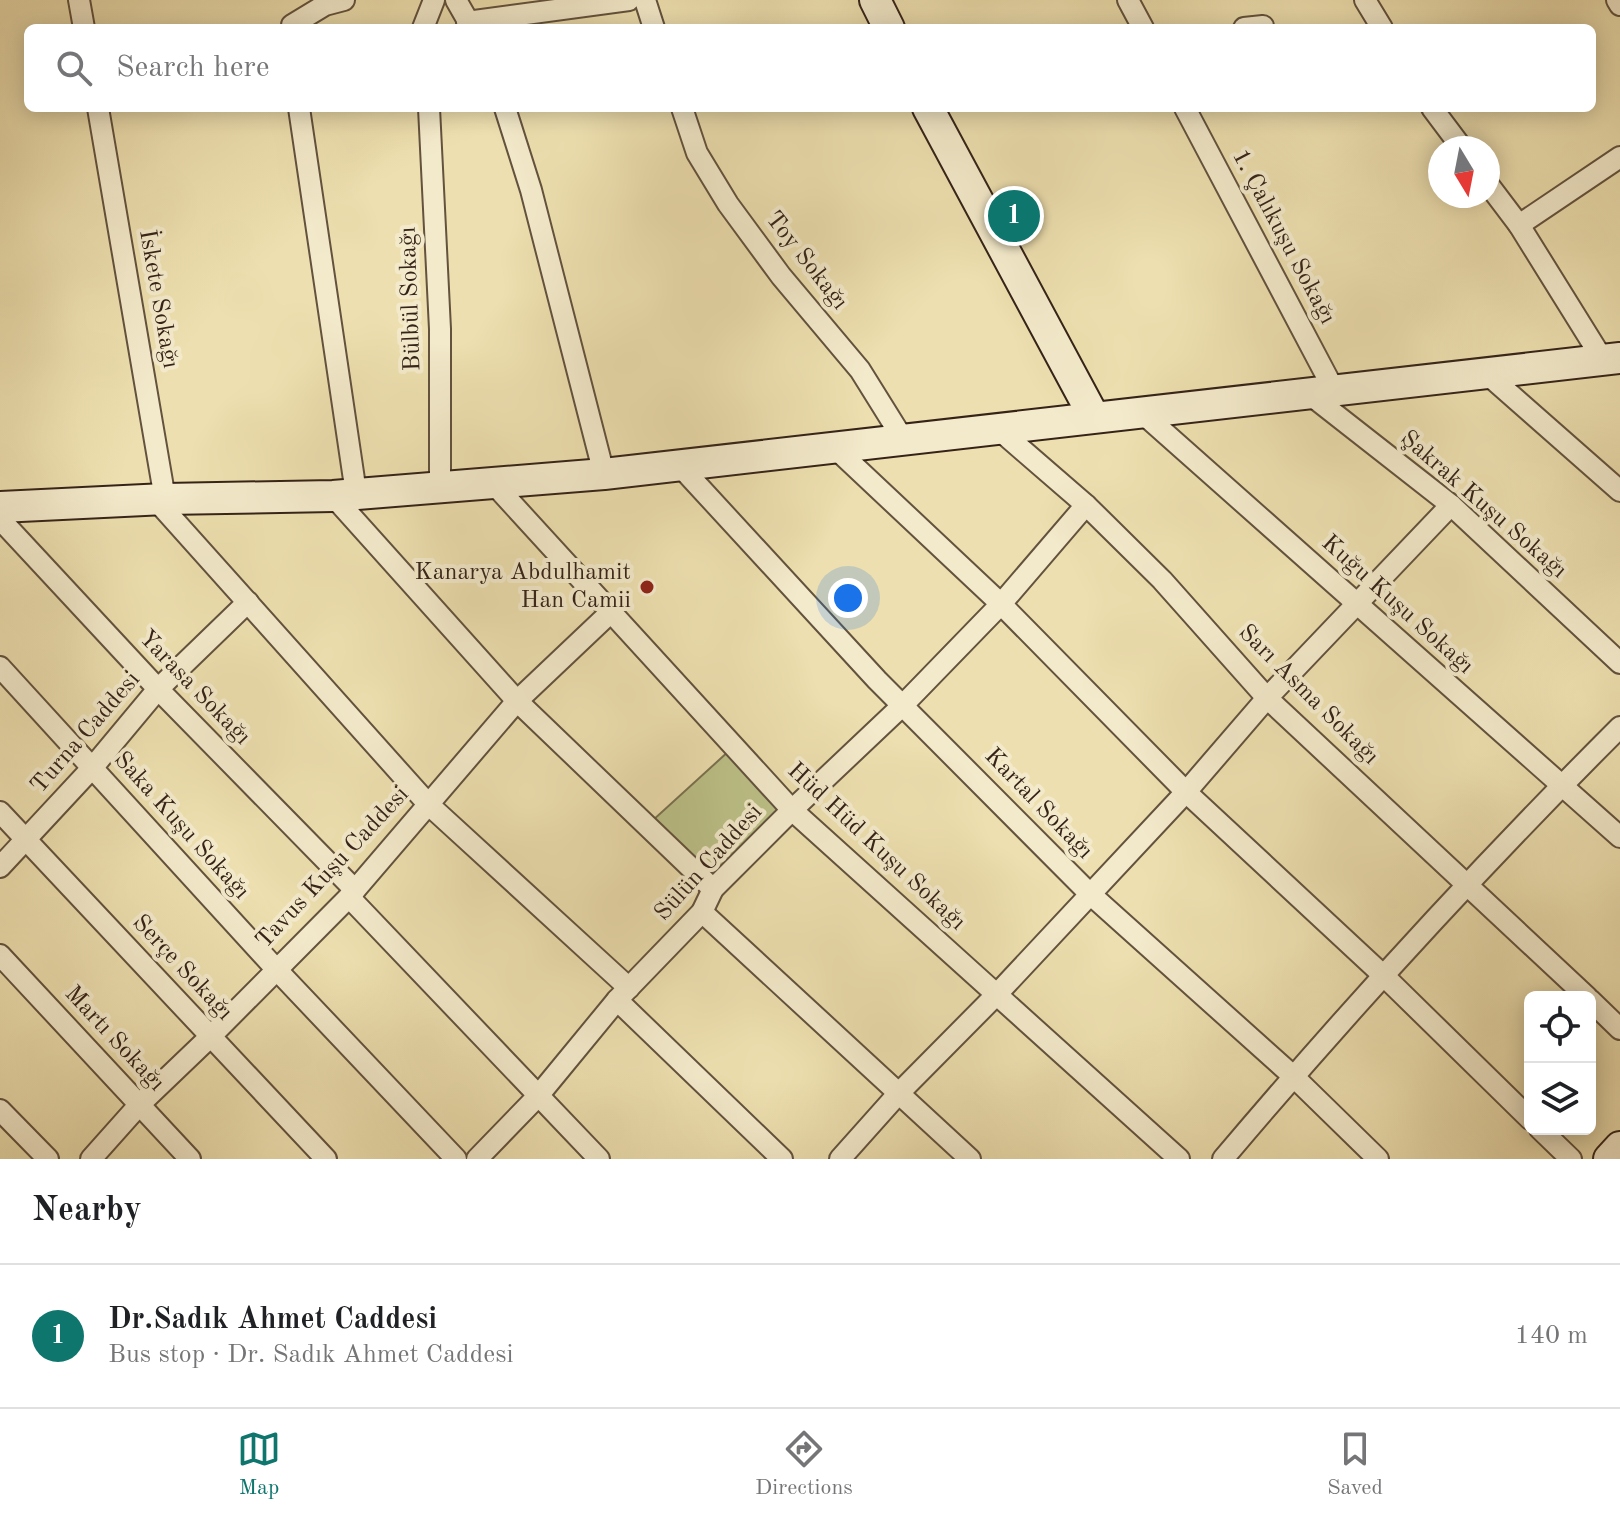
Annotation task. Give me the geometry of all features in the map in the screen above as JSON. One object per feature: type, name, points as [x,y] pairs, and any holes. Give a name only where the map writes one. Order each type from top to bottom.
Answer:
[{"type":"street","points":[[79,0],[83,24]]},
{"type":"street","points":[[294,24],[325,5],[344,0]]},
{"type":"street","points":[[425,24],[434,0]]},
{"type":"street","points":[[456,0],[469,24]]},
{"type":"street","points":[[476,24],[629,0]]},
{"type":"street","points":[[645,0],[653,24]]},
{"type":"street","points":[[875,0],[887,24]]},
{"type":"street","points":[[1128,0],[1141,24]]},
{"type":"street","points":[[1365,0],[1380,24]]},
{"type":"street","points":[[1617,0],[1620,5]]},
{"type":"street","name":"İskete Sokağı","points":[[99,112],[160,499]]},
{"type":"street","points":[[299,112],[345,494],[517,701],[713,889]]},
{"type":"street","name":"Bülbül Sokağı","points":[[429,112],[440,329],[440,488]]},
{"type":"street","points":[[506,112],[531,190],[604,474]]},
{"type":"street","name":"Toy Sokağı","points":[[683,112],[697,153],[728,204],[781,276],[860,370],[903,439]]},
{"type":"street","points":[[930,112],[1094,417]]},
{"type":"street","name":"1. Çalıkuşu Sokağı","points":[[1187,112],[1321,392]]},
{"type":"street","points":[[1435,112],[1453,136]]},
{"type":"street","points":[[1519,225],[1620,157]]},
{"type":"street","points":[[0,507],[345,494],[604,474],[1611,359],[1500,200]]},
{"type":"street","points":[[1486,373],[1620,491]]},
{"type":"street","name":"Şakrak Kuşu Sokağı","points":[[1321,392],[1451,505],[1620,663]]},
{"type":"street","name":"Kuğu Kuşu Sokağı","points":[[1140,411],[1620,837]]},
{"type":"street","name":"Sarı Asma Sokağı","points":[[997,428],[1086,505],[1162,580],[1267,698],[1581,991]]},
{"type":"street","points":[[834,447],[1001,604],[1186,792],[1385,977],[1524,1113]]},
{"type":"street","name":"Kartal Sokağı","points":[[680,466],[877,680],[1089,893],[1293,1076],[1378,1159]]},
{"type":"street","name":"Hüd Hüd Kuşu Sokağı","points":[[493,483],[792,810],[1179,1159]]},
{"type":"street","points":[[160,499],[428,804],[623,994],[782,1159]]},
{"type":"street","name":"Sülün Caddesi","points":[[477,1159],[538,1096],[623,994],[702,912],[713,889],[904,704],[1001,604],[1086,505]]},
{"type":"street","points":[[840,1159],[1186,792],[1267,698],[1451,505]]},
{"type":"street","name":"Yarasa Sokağı","points":[[0,519],[599,1159]]},
{"type":"street","name":"Turna Caddesi","points":[[0,867],[93,767],[158,689],[248,602]]},
{"type":"street","name":"Tavus Kuşu Caddesi","points":[[91,1159],[140,1104],[352,894],[517,701],[612,611]]},
{"type":"street","name":"Saka Kuşu Sokağı","points":[[0,667],[276,969],[456,1159]]},
{"type":"street","points":[[1223,1159],[1293,1076],[1562,785],[1620,727]]},
{"type":"street","name":"Serçe Sokağı","points":[[0,812],[326,1159]]},
{"type":"street","points":[[702,912],[970,1159]]},
{"type":"street","name":"Martı Sokağı","points":[[0,955],[190,1159]]},
{"type":"street","name":"Sarı Asma Sokağı","points":[[1596,1006],[1620,1029]]},
{"type":"street","points":[[0,1110],[48,1159]]},
{"type":"street","points":[[1546,1135],[1571,1159]]},
{"type":"street","points":[[1609,1159],[1620,1147]]},
{"type":"green space","points":[[730,750],[782,812],[710,882],[652,821]]},
{"type":"place","name":"Dr.Sadık Ahmet Caddesi","points":[[1014,216]]},
{"type":"place","name":"Kanarya Abdulhamit Han Camii","points":[[647,587]]}]
